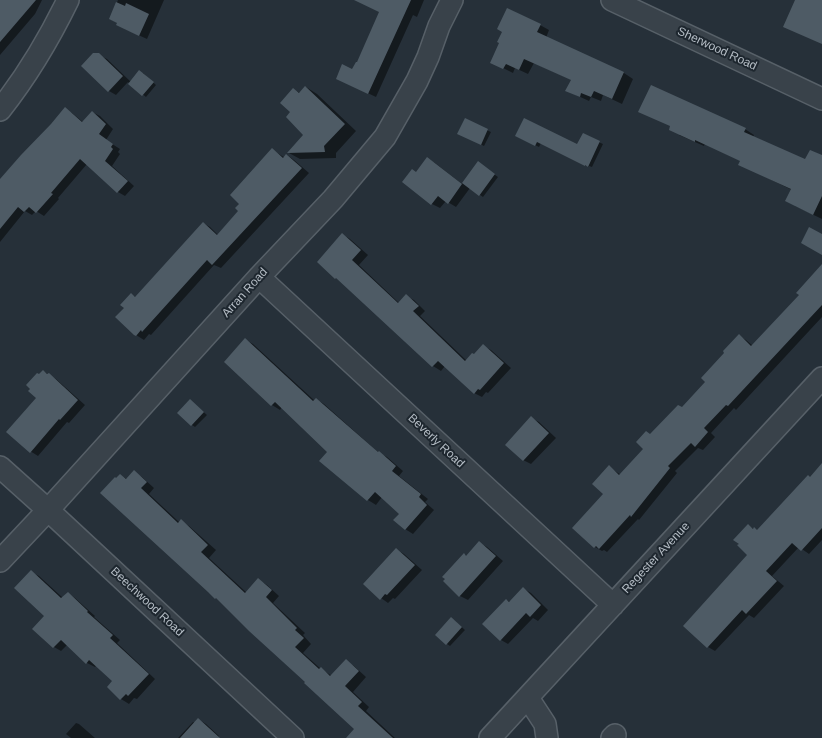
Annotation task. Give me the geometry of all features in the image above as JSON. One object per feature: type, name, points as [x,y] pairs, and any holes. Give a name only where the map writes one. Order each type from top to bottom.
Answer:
[{"type":"street","points":[[0,110],[30,68],[68,0]]},
{"type":"street","name":"Arran Road","points":[[0,561],[259,277],[333,199],[385,137],[417,81],[439,26],[452,0]]},
{"type":"street","name":"Sherwood Road","points":[[612,0],[822,98]]},
{"type":"street","name":"Beverly Road","points":[[259,277],[613,605]]},
{"type":"street","name":"Regester Avenue","points":[[490,738],[822,378]]},
{"type":"street","name":"Beechwood Road","points":[[0,467],[293,738]]},
{"type":"street","points":[[528,698],[544,724],[547,738]]},
{"type":"building","points":[[0,0],[36,0],[0,42]]},
{"type":"building","points":[[354,0],[411,0],[368,94],[336,79],[342,64],[352,69],[357,62],[379,12]]},
{"type":"building","points":[[795,0],[822,0],[822,44],[783,27]]},
{"type":"building","points":[[116,2],[125,6],[126,3],[149,14],[139,36],[116,25],[117,23],[109,19]]},
{"type":"building","points":[[507,8],[541,24],[537,32],[624,72],[612,99],[594,91],[591,97],[581,93],[580,97],[565,91],[571,80],[524,59],[519,70],[506,64],[503,69],[490,63],[502,32],[497,29]]},
{"type":"building","points":[[93,53],[99,53],[123,76],[108,92],[81,66]]},
{"type":"building","points":[[139,70],[154,82],[142,96],[128,84]]},
{"type":"building","points":[[651,85],[746,128],[744,132],[805,159],[810,150],[822,155],[822,196],[813,215],[785,201],[791,189],[738,165],[740,161],[669,130],[670,126],[638,112]]},
{"type":"building","points":[[305,86],[345,124],[324,146],[325,152],[287,153],[303,135],[286,117],[290,112],[280,103],[293,88],[299,93]]},
{"type":"building","points":[[65,107],[82,122],[92,111],[106,124],[99,134],[113,144],[111,147],[113,149],[105,161],[128,181],[117,193],[80,159],[36,213],[29,207],[24,212],[18,207],[0,229],[0,179]]},
{"type":"building","points":[[465,118],[488,129],[481,145],[457,134]]},
{"type":"building","points":[[524,118],[577,144],[583,133],[600,141],[588,167],[537,142],[535,146],[515,136]]},
{"type":"building","points":[[272,148],[283,158],[286,154],[302,168],[212,265],[207,260],[142,332],[141,330],[136,336],[134,335],[115,317],[124,308],[120,305],[131,293],[135,297],[203,222],[217,235],[238,211],[235,208],[239,204],[230,195]]},
{"type":"building","points":[[427,157],[462,184],[448,204],[438,196],[431,205],[402,182],[412,169],[416,172]]},
{"type":"building","points":[[478,161],[495,174],[479,196],[462,183]]},
{"type":"building","points":[[809,227],[822,234],[822,255],[801,243]]},
{"type":"building","points":[[342,233],[361,250],[352,260],[398,303],[406,294],[419,306],[413,311],[465,361],[483,344],[504,363],[480,390],[478,389],[474,394],[438,361],[432,367],[317,262]]},
{"type":"building","points":[[822,264],[822,305],[728,406],[726,405],[704,428],[708,432],[695,447],[691,443],[668,466],[670,468],[631,517],[630,515],[599,549],[596,546],[594,548],[572,528],[603,494],[592,484],[609,465],[619,475],[643,449],[636,442],[646,431],[650,434],[678,405],[682,407],[705,382],[701,378],[739,334],[751,346],[799,295],[796,293]]},
{"type":"building","points":[[245,338],[313,401],[316,398],[396,466],[392,471],[421,494],[419,497],[427,505],[405,530],[393,520],[399,514],[375,492],[367,501],[319,461],[327,452],[275,402],[271,406],[224,362]]},
{"type":"building","points":[[43,370],[47,374],[49,373],[78,400],[30,453],[6,432],[36,398],[28,391],[30,389],[26,385],[37,373],[39,374]]},
{"type":"building","points":[[190,399],[204,412],[191,426],[177,413]]},
{"type":"building","points":[[531,416],[549,433],[523,461],[505,445]]},
{"type":"building","points":[[822,463],[822,528],[801,551],[792,543],[766,571],[777,581],[746,614],[742,610],[707,648],[683,626],[747,555],[737,545],[739,544],[733,540],[748,524],[757,530],[808,475],[810,477]]},
{"type":"building","points":[[134,470],[147,482],[141,488],[178,523],[181,519],[208,545],[201,552],[245,593],[258,578],[272,590],[266,597],[297,628],[295,630],[304,638],[295,647],[319,669],[321,667],[330,676],[346,659],[359,671],[345,686],[362,702],[358,706],[393,738],[346,738],[354,729],[216,598],[100,493],[115,477],[120,474],[126,479]]},
{"type":"building","points":[[479,541],[496,556],[459,597],[443,581],[445,579],[442,577],[464,553],[466,556]]},
{"type":"building","points":[[396,548],[415,565],[380,600],[363,584]]},
{"type":"building","points":[[31,570],[61,598],[68,592],[113,635],[110,638],[149,674],[128,696],[126,694],[120,700],[107,687],[112,681],[89,660],[86,664],[61,640],[53,648],[32,629],[44,616],[14,588]]},
{"type":"building","points":[[523,587],[541,605],[530,617],[526,613],[500,641],[482,624],[506,599],[509,602]]},
{"type":"building","points":[[451,617],[462,627],[446,645],[435,635]]},
{"type":"building","points":[[198,718],[220,738],[180,738]]}]
